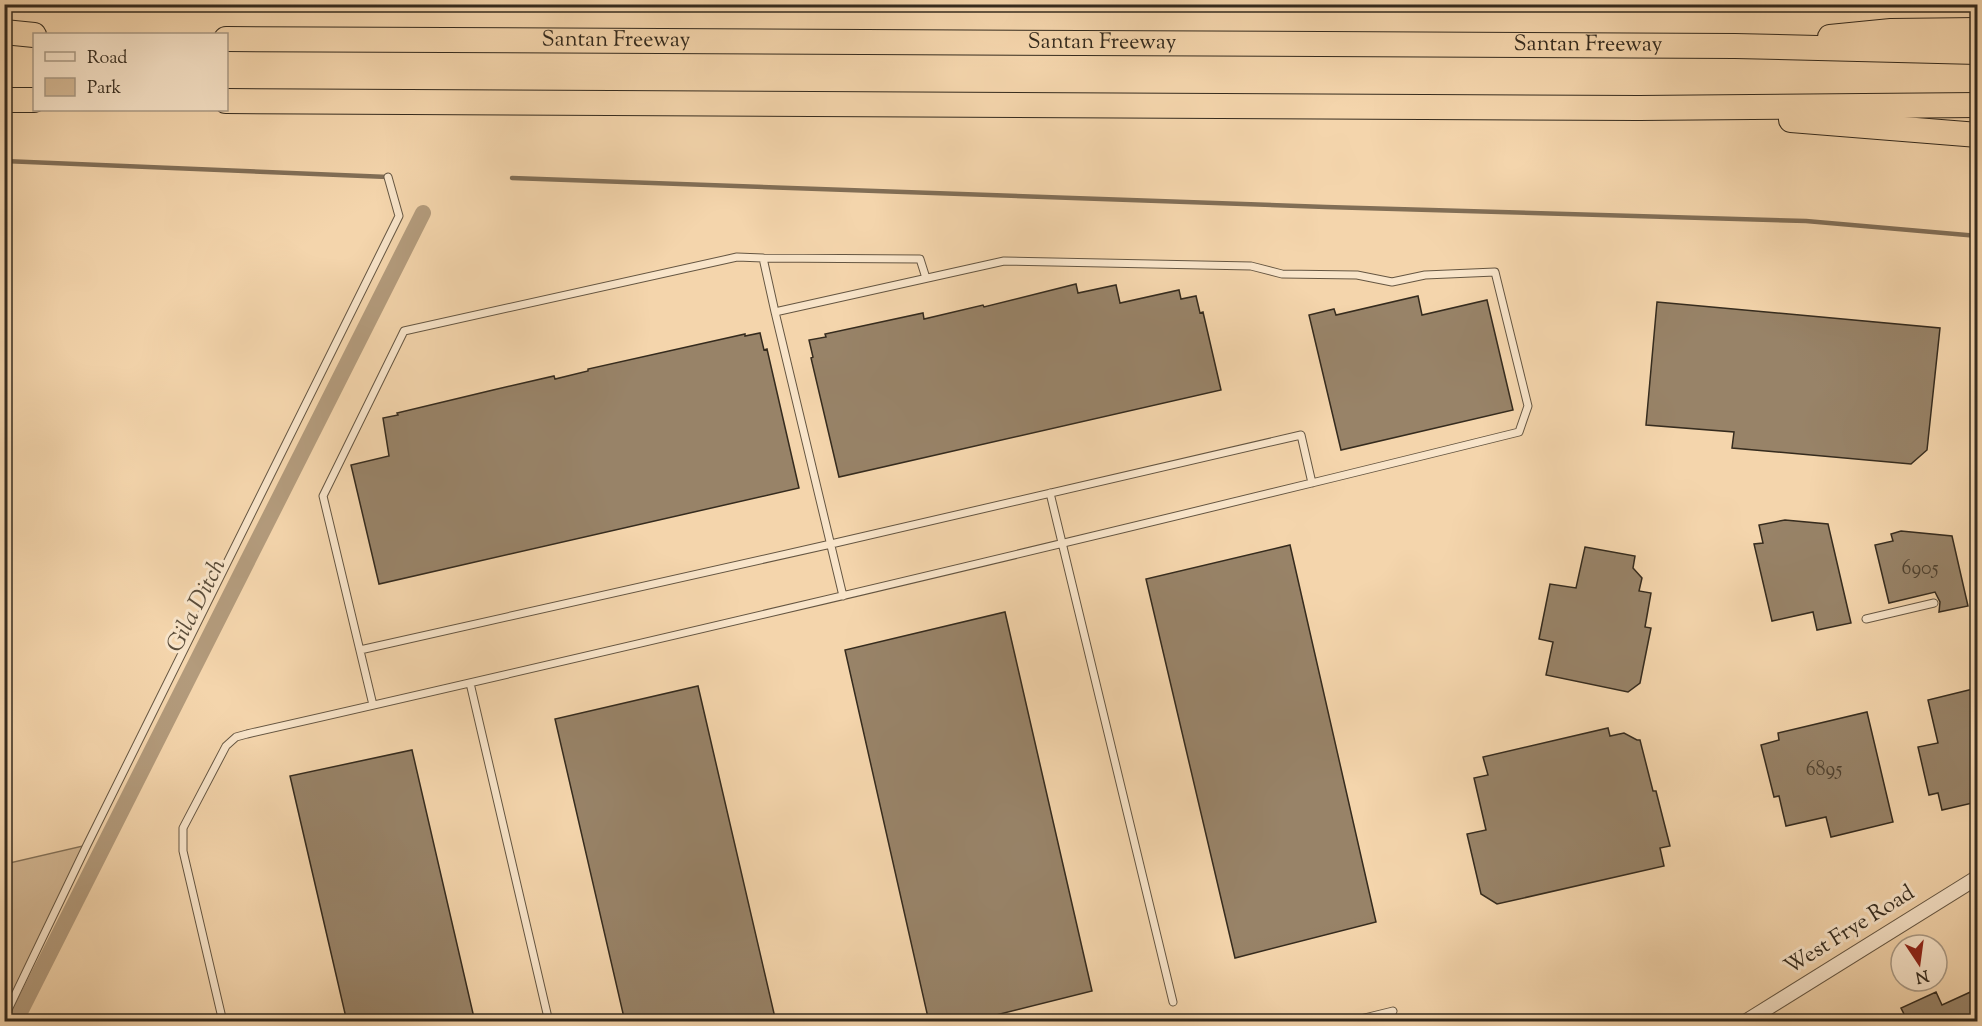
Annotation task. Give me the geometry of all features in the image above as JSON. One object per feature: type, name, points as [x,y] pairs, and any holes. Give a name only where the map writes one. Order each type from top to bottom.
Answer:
[{"type":"highway","points":[[1735,46],[1891,31],[1977,30]]},
{"type":"highway","points":[[4,32],[33,37]]},
{"type":"highway","points":[[4,38],[33,37]]},
{"type":"highway","name":"Santan Freeway","points":[[228,39],[1735,46],[1977,52]]},
{"type":"highway","points":[[4,100],[33,100]]},
{"type":"highway","points":[[228,101],[1639,108],[1977,105]]},
{"type":"highway","points":[[1639,108],[1977,135]]},
{"type":"street","name":"West Frye Road","points":[[1745,1022],[1977,877]]},
{"type":"lane","points":[[4,1018],[87,845],[399,216],[388,177]]},
{"type":"lane","points":[[373,705],[323,496],[404,330],[737,257],[920,259],[926,278]]},
{"type":"lane","points":[[763,258],[843,596]]},
{"type":"lane","points":[[223,1022],[183,851],[183,828],[226,746],[236,737],[1062,545],[1519,432],[1528,406],[1495,272],[1425,274],[1392,282],[1357,275],[1282,274],[1251,266],[1004,261],[775,312]]},
{"type":"lane","points":[[360,650],[1301,435],[1312,483]]},
{"type":"lane","points":[[1050,493],[1173,1002]]},
{"type":"lane","points":[[1866,619],[1934,603]]},
{"type":"lane","points":[[470,683],[549,1022]]},
{"type":"lane","points":[[1348,1022],[1394,1011]]},
{"type":"green space","points":[[87,845],[5,1018],[5,864]]},
{"type":"building","points":[[1076,284],[1078,293],[1116,285],[1120,303],[1179,290],[1181,299],[1196,296],[1200,313],[1203,312],[1221,390],[839,477],[811,358],[813,357],[809,340],[826,337],[825,334],[923,313],[924,319],[983,305],[984,307]]},
{"type":"building","points":[[1418,296],[1422,315],[1487,300],[1513,410],[1341,450],[1309,315],[1334,309],[1336,315]]},
{"type":"building","points":[[1657,302],[1940,328],[1927,450],[1911,464],[1732,448],[1734,432],[1646,425]]},
{"type":"building","points":[[760,333],[764,350],[767,349],[799,488],[379,584],[351,465],[389,456],[383,418],[554,376],[555,379],[588,371],[588,369],[745,334],[745,336]]},
{"type":"building","points":[[1785,520],[1828,524],[1851,623],[1817,630],[1813,612],[1772,621],[1754,544],[1763,543],[1759,525]]},
{"type":"building","points":[[1901,531],[1952,536],[1968,606],[1939,612],[1940,602],[1935,592],[1889,603],[1875,545],[1893,541],[1891,534]]},
{"type":"building","points":[[1290,545],[1376,922],[1235,958],[1146,579]]},
{"type":"building","points":[[1585,547],[1635,556],[1633,568],[1642,578],[1639,591],[1651,593],[1645,627],[1651,628],[1640,683],[1628,692],[1546,675],[1553,642],[1539,639],[1550,584],[1576,588]]},
{"type":"building","points":[[1005,612],[1092,991],[968,1022],[929,1022],[845,650]]},
{"type":"building","points":[[698,686],[776,1022],[625,1022],[555,719]]},
{"type":"building","points":[[1977,688],[1977,802],[1942,810],[1938,793],[1929,795],[1918,747],[1938,743],[1928,700]]},
{"type":"building","points":[[1867,712],[1893,822],[1831,837],[1826,817],[1786,826],[1779,796],[1774,797],[1761,745],[1779,740],[1778,733]]},
{"type":"building","points":[[1608,728],[1610,736],[1624,733],[1640,740],[1670,846],[1660,848],[1664,866],[1497,904],[1481,894],[1467,834],[1486,830],[1474,778],[1488,775],[1483,757]]},
{"type":"building","points":[[412,750],[475,1022],[347,1022],[290,776]]},
{"type":"building","points":[[1977,989],[1977,1022],[1908,1022],[1901,1008],[1934,993],[1936,993],[1942,1005]]},
{"type":"waterway","points":[[4,161],[388,177]]},
{"type":"waterway","points":[[512,178],[1326,207],[1806,221],[1978,236]]},
{"type":"waterway","name":"Gila Ditch","points":[[15,1022],[423,213]]}]
